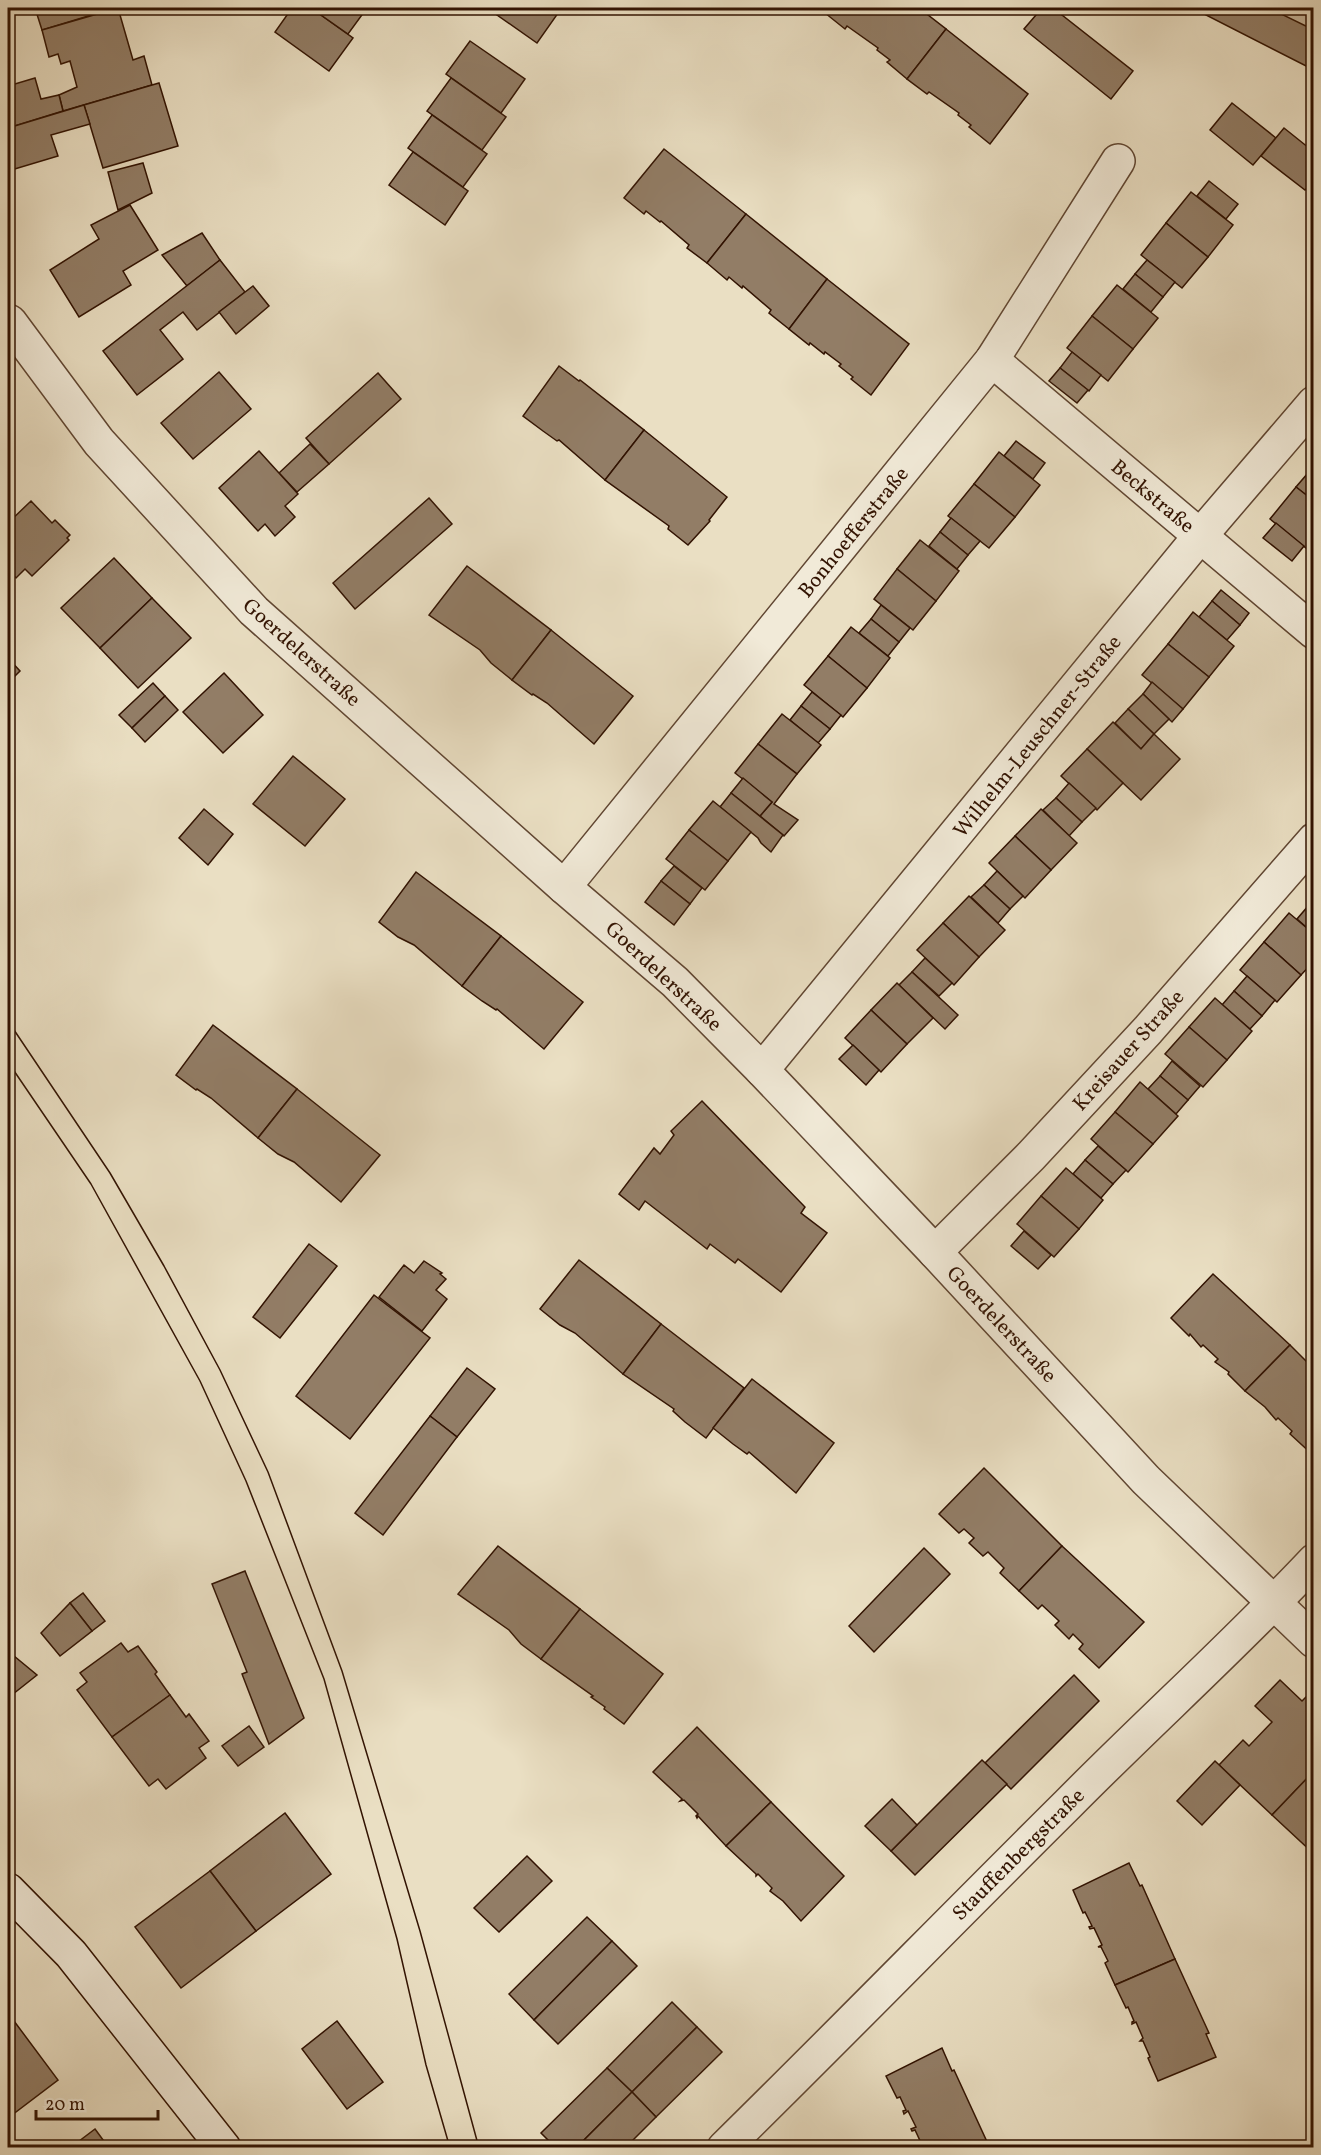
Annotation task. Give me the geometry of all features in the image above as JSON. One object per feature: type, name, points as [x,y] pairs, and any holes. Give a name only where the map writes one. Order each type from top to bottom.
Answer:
[{"type":"street","name":"Bonhoefferstraße","points":[[564,887],[992,360],[1118,161]]},
{"type":"street","name":"Goerdelerstraße","points":[[8,320],[99,442],[254,611],[564,887],[675,982],[935,1252],[1146,1480],[1314,1641]]},
{"type":"street","name":"Beckstraße","points":[[992,360],[1314,632]]},
{"type":"street","name":"Wilhelm-Leuschner-Straße","points":[[762,1070],[1200,536],[1314,403]]},
{"type":"street","name":"Kreisauer Straße","points":[[935,1252],[1030,1156],[1148,1030],[1314,840]]},
{"type":"street","name":"Stauffenbergstraße","points":[[724,2148],[1068,1803],[1275,1602],[1314,1561]]},
{"type":"street","points":[[8,1890],[71,1954],[224,2148]]},
{"type":"shaded area","points":[[1268,8],[1313,8],[1313,31]]},
{"type":"building","points":[[35,8],[92,8],[95,14],[42,30]]},
{"type":"building","points":[[118,8],[133,60],[144,56],[152,85],[63,111],[59,95],[77,87],[70,61],[61,64],[58,54],[49,57],[42,30]]},
{"type":"building","points":[[292,8],[311,8],[353,38],[329,71],[275,32]]},
{"type":"building","points":[[311,8],[367,8],[348,34]]},
{"type":"building","points":[[487,8],[558,8],[561,9],[537,43]]},
{"type":"building","points":[[829,8],[919,8],[946,29],[907,79],[887,62],[890,60],[877,50],[878,48],[847,26],[845,29],[825,13]]},
{"type":"building","points":[[1042,8],[1053,8],[1133,71],[1111,99],[1024,29]]},
{"type":"building","points":[[1191,8],[1208,8],[1204,14]]},
{"type":"building","points":[[1208,8],[1269,8],[1314,30],[1314,70],[1204,14]]},
{"type":"building","points":[[946,29],[1028,94],[990,144],[969,127],[971,125],[958,115],[959,113],[907,79]]},
{"type":"building","points":[[470,41],[525,79],[501,113],[446,74]]},
{"type":"building","points":[[35,78],[41,99],[59,95],[63,111],[8,128],[8,86]]},
{"type":"building","points":[[451,78],[506,117],[482,150],[427,111]]},
{"type":"building","points":[[159,83],[178,146],[103,168],[84,105]]},
{"type":"building","points":[[1232,103],[1276,138],[1253,165],[1210,130]]},
{"type":"building","points":[[84,105],[90,124],[51,135],[58,156],[8,171],[8,128]]},
{"type":"building","points":[[432,115],[487,154],[463,187],[408,148]]},
{"type":"building","points":[[1284,128],[1314,152],[1314,181],[1305,190],[1261,156]]},
{"type":"building","points":[[664,149],[746,214],[707,263],[687,248],[689,245],[661,221],[646,211],[644,214],[624,198]]},
{"type":"building","points":[[413,152],[468,191],[445,225],[389,185]]},
{"type":"building","points":[[143,163],[152,193],[118,210],[108,172]]},
{"type":"building","points":[[1209,181],[1238,204],[1226,219],[1197,196]]},
{"type":"building","points":[[1191,192],[1233,225],[1208,257],[1166,223]]},
{"type":"building","points":[[130,205],[158,250],[123,271],[131,285],[79,317],[50,270],[99,239],[91,225]]},
{"type":"building","points":[[746,214],[827,279],[789,329],[769,313],[771,310],[743,286],[742,288],[729,277],[727,280],[707,263]]},
{"type":"building","points":[[1166,223],[1208,257],[1182,288],[1141,255]]},
{"type":"building","points":[[202,233],[220,260],[187,286],[162,255]]},
{"type":"building","points":[[220,260],[245,292],[197,330],[183,312],[160,330],[183,359],[137,395],[103,351]]},
{"type":"building","points":[[1147,260],[1175,282],[1163,297],[1135,274]]},
{"type":"building","points":[[1135,274],[1163,297],[1151,312],[1123,289]]},
{"type":"building","points":[[827,279],[909,344],[871,395],[851,379],[853,377],[839,366],[841,364],[810,343],[809,345],[789,329]]},
{"type":"building","points":[[1117,285],[1158,318],[1133,349],[1092,316]]},
{"type":"building","points":[[253,286],[269,306],[236,334],[219,312]]},
{"type":"building","points":[[1092,316],[1133,349],[1108,381],[1067,348]]},
{"type":"building","points":[[1072,352],[1101,375],[1089,391],[1060,368]]},
{"type":"building","points":[[559,366],[644,430],[605,480],[559,440],[557,441],[523,416]]},
{"type":"building","points":[[1060,368],[1088,390],[1077,403],[1049,381]]},
{"type":"building","points":[[219,372],[251,409],[193,459],[161,423]]},
{"type":"building","points":[[378,373],[401,399],[329,464],[306,438]]},
{"type":"building","points":[[644,430],[727,497],[710,521],[688,545],[668,529],[669,526],[605,480]]},
{"type":"building","points":[[1016,441],[1045,463],[1033,479],[1004,456]]},
{"type":"building","points":[[310,444],[329,464],[297,492],[279,473]]},
{"type":"building","points":[[259,451],[298,494],[285,506],[295,517],[275,536],[265,524],[258,531],[219,488]]},
{"type":"building","points":[[999,452],[1040,485],[1015,517],[974,484]]},
{"type":"building","points":[[1314,466],[1314,501],[1296,487]]},
{"type":"building","points":[[974,484],[1015,517],[989,548],[948,516]]},
{"type":"building","points":[[1296,487],[1314,501],[1314,550],[1311,552],[1270,519]]},
{"type":"building","points":[[429,498],[452,524],[355,609],[333,583]]},
{"type":"building","points":[[31,501],[52,523],[55,520],[70,535],[67,538],[69,540],[32,576],[25,569],[16,578],[8,569],[8,523]]},
{"type":"building","points":[[951,518],[980,541],[968,555],[940,532]]},
{"type":"building","points":[[1276,523],[1304,546],[1292,561],[1263,538]]},
{"type":"building","points":[[940,532],[968,555],[957,569],[929,546]]},
{"type":"building","points":[[920,540],[959,571],[936,601],[897,569]]},
{"type":"building","points":[[114,558],[152,598],[100,648],[61,608]]},
{"type":"building","points":[[467,566],[551,630],[512,680],[491,663],[480,650],[429,615]]},
{"type":"building","points":[[897,569],[936,601],[913,630],[874,599]]},
{"type":"building","points":[[1221,590],[1249,613],[1240,625],[1212,601]]},
{"type":"building","points":[[152,598],[191,638],[138,688],[100,648]]},
{"type":"building","points":[[1212,601],[1240,625],[1227,640],[1199,617]]},
{"type":"building","points":[[881,605],[910,628],[899,642],[871,619]]},
{"type":"building","points":[[1193,612],[1234,646],[1209,677],[1168,644]]},
{"type":"building","points":[[871,619],[899,642],[888,656],[859,633]]},
{"type":"building","points":[[851,627],[890,658],[867,688],[828,656]]},
{"type":"building","points":[[551,630],[633,696],[594,744],[547,703],[512,680]]},
{"type":"building","points":[[1168,644],[1209,677],[1183,709],[1142,675]]},
{"type":"building","points":[[828,656],[867,688],[843,717],[804,685]]},
{"type":"building","points":[[8,658],[20,671],[8,683]]},
{"type":"building","points":[[224,673],[263,715],[223,753],[183,712]]},
{"type":"building","points":[[1152,682],[1183,709],[1172,722],[1143,694]]},
{"type":"building","points":[[153,683],[165,696],[132,728],[119,715]]},
{"type":"building","points":[[812,692],[841,715],[830,729],[801,706]]},
{"type":"building","points":[[1143,694],[1169,719],[1154,734],[1128,709]]},
{"type":"building","points":[[165,696],[178,710],[145,742],[132,728]]},
{"type":"building","points":[[801,706],[830,729],[818,743],[790,720]]},
{"type":"building","points":[[1128,709],[1154,734],[1141,749],[1115,723]]},
{"type":"building","points":[[782,714],[821,745],[797,774],[758,744]]},
{"type":"building","points":[[1113,722],[1141,749],[1154,734],[1180,759],[1141,800],[1087,749]]},
{"type":"building","points":[[758,744],[797,774],[774,804],[798,820],[784,836],[760,816],[772,802],[735,773]]},
{"type":"building","points":[[1087,749],[1123,783],[1097,810],[1061,776]]},
{"type":"building","points":[[293,756],[345,799],[305,846],[253,804]]},
{"type":"building","points":[[743,778],[772,802],[760,816],[731,793]]},
{"type":"building","points":[[1069,783],[1096,808],[1082,822],[1056,798]]},
{"type":"building","points":[[731,793],[783,835],[771,852],[758,838],[720,807]]},
{"type":"building","points":[[1056,798],[1082,822],[1069,836],[1043,810]]},
{"type":"building","points":[[713,801],[751,832],[728,861],[689,830]]},
{"type":"building","points":[[204,809],[233,834],[208,865],[179,838]]},
{"type":"building","points":[[1041,809],[1077,843],[1051,870],[1015,836]]},
{"type":"building","points":[[689,830],[728,861],[705,890],[666,859]]},
{"type":"building","points":[[1015,836],[1051,870],[1025,898],[989,863]]},
{"type":"building","points":[[674,866],[702,888],[690,904],[661,881]]},
{"type":"building","points":[[997,871],[1023,896],[1010,909],[984,885]]},
{"type":"building","points":[[416,872],[501,936],[462,986],[414,945],[398,937],[379,922]]},
{"type":"building","points":[[661,881],[690,904],[674,925],[645,902]]},
{"type":"building","points":[[984,885],[1010,909],[998,923],[971,897]]},
{"type":"building","points":[[969,896],[1005,930],[979,957],[943,923]]},
{"type":"building","points":[[1309,905],[1314,908],[1314,934],[1297,919]]},
{"type":"building","points":[[1289,913],[1314,934],[1314,961],[1301,975],[1264,942]]},
{"type":"building","points":[[943,923],[979,957],[954,985],[917,950]]},
{"type":"building","points":[[501,936],[583,1002],[544,1049],[497,1009],[462,986]]},
{"type":"building","points":[[1264,942],[1301,975],[1277,1002],[1240,970]]},
{"type":"building","points":[[925,958],[952,983],[939,996],[912,972]]},
{"type":"building","points":[[912,972],[958,1015],[945,1029],[899,985]]},
{"type":"building","points":[[1247,976],[1275,1000],[1262,1016],[1234,991]]},
{"type":"building","points":[[897,983],[933,1018],[907,1044],[871,1010]]},
{"type":"building","points":[[1234,991],[1262,1016],[1250,1029],[1222,1005]]},
{"type":"building","points":[[1215,998],[1252,1031],[1227,1060],[1189,1027]]},
{"type":"building","points":[[871,1010],[907,1044],[881,1072],[845,1038]]},
{"type":"building","points":[[213,1025],[297,1089],[258,1138],[211,1098],[176,1075]]},
{"type":"building","points":[[1189,1027],[1227,1060],[1203,1087],[1165,1054]]},
{"type":"building","points":[[853,1045],[879,1070],[866,1085],[839,1059]]},
{"type":"building","points":[[1172,1061],[1200,1086],[1188,1100],[1160,1076]]},
{"type":"building","points":[[1160,1076],[1188,1100],[1176,1114],[1148,1089]]},
{"type":"building","points":[[1140,1082],[1178,1116],[1153,1144],[1115,1112]]},
{"type":"building","points":[[297,1089],[380,1155],[341,1202],[294,1162],[278,1154],[258,1138]]},
{"type":"building","points":[[702,1101],[805,1207],[801,1213],[827,1233],[781,1292],[738,1259],[735,1263],[710,1244],[707,1249],[645,1201],[639,1210],[619,1194],[654,1148],[660,1154],[674,1135],[671,1131]]},
{"type":"building","points":[[1115,1112],[1153,1144],[1128,1172],[1091,1139]]},
{"type":"building","points":[[1098,1146],[1126,1170],[1113,1184],[1085,1160]]},
{"type":"building","points":[[1085,1160],[1113,1184],[1101,1198],[1073,1174]]},
{"type":"building","points":[[1066,1168],[1103,1200],[1079,1229],[1041,1196]]},
{"type":"building","points":[[1041,1196],[1079,1229],[1054,1257],[1017,1224]]},
{"type":"building","points":[[1024,1231],[1051,1255],[1038,1269],[1011,1246]]},
{"type":"building","points":[[309,1244],[337,1266],[280,1338],[253,1317]]},
{"type":"building","points":[[579,1260],[661,1324],[623,1374],[575,1333],[560,1325],[540,1309]]},
{"type":"building","points":[[424,1261],[442,1273],[440,1274],[446,1279],[436,1290],[447,1299],[422,1331],[379,1297],[404,1265],[414,1273]]},
{"type":"building","points":[[1213,1274],[1290,1345],[1245,1391],[1228,1374],[1229,1372],[1215,1362],[1218,1359],[1203,1345],[1201,1347],[1171,1318]]},
{"type":"building","points":[[374,1295],[430,1338],[350,1439],[296,1396]]},
{"type":"building","points":[[661,1324],[744,1388],[706,1438],[685,1422],[673,1411],[674,1409],[623,1374]]},
{"type":"building","points":[[1290,1345],[1314,1369],[1314,1456],[1290,1434],[1292,1431],[1278,1418],[1276,1420],[1265,1407],[1245,1391]]},
{"type":"building","points":[[467,1368],[495,1389],[457,1437],[430,1416]]},
{"type":"building","points":[[752,1379],[834,1443],[796,1493],[749,1452],[747,1454],[713,1428]]},
{"type":"building","points":[[430,1416],[457,1437],[383,1535],[355,1513]]},
{"type":"building","points":[[984,1468],[1062,1546],[1019,1591],[1000,1573],[1004,1568],[988,1552],[983,1556],[969,1543],[974,1538],[964,1529],[959,1533],[939,1514]]},
{"type":"building","points":[[498,1546],[580,1609],[541,1659],[521,1644],[509,1630],[458,1594]]},
{"type":"building","points":[[1062,1546],[1144,1622],[1099,1668],[1079,1649],[1083,1644],[1073,1634],[1069,1639],[1055,1625],[1059,1621],[1042,1605],[1038,1609],[1019,1591]]},
{"type":"building","points":[[924,1548],[950,1574],[874,1652],[849,1626]]},
{"type":"building","points":[[245,1571],[304,1718],[269,1744],[242,1674],[247,1672],[212,1584]]},
{"type":"building","points":[[83,1593],[105,1621],[92,1631],[70,1603]]},
{"type":"building","points":[[70,1603],[92,1631],[60,1656],[41,1633]]},
{"type":"building","points":[[580,1609],[663,1674],[624,1724],[604,1709],[605,1707],[591,1697],[593,1696],[541,1659]]},
{"type":"building","points":[[121,1643],[128,1652],[138,1646],[170,1695],[112,1737],[77,1690],[87,1682],[80,1673]]},
{"type":"building","points":[[8,1651],[37,1675],[8,1698]]},
{"type":"building","points":[[1074,1675],[1099,1701],[1011,1789],[985,1763]]},
{"type":"building","points":[[1280,1680],[1302,1701],[1308,1695],[1314,1701],[1314,1707],[1311,1710],[1314,1712],[1314,1771],[1272,1815],[1219,1765],[1243,1740],[1249,1746],[1272,1722],[1255,1706]]},
{"type":"building","points":[[170,1695],[186,1717],[189,1714],[209,1741],[199,1748],[206,1758],[166,1789],[158,1779],[149,1786],[112,1737]]},
{"type":"building","points":[[249,1726],[264,1747],[238,1766],[222,1746]]},
{"type":"building","points":[[697,1727],[771,1802],[726,1846],[698,1816],[697,1818],[698,1814],[684,1800],[680,1801],[682,1799],[653,1772]]},
{"type":"building","points":[[982,1760],[1007,1784],[915,1875],[891,1851]]},
{"type":"building","points":[[1215,1761],[1240,1785],[1202,1825],[1177,1801]]},
{"type":"building","points":[[1314,1771],[1314,1854],[1272,1815]]},
{"type":"building","points":[[892,1799],[917,1825],[891,1851],[865,1826]]},
{"type":"building","points":[[771,1802],[844,1876],[801,1921],[783,1901],[770,1891],[772,1888],[758,1874],[756,1876],[726,1846]]},
{"type":"building","points":[[285,1813],[331,1874],[256,1931],[210,1871]]},
{"type":"building","points":[[527,1856],[552,1881],[499,1932],[474,1908]]},
{"type":"building","points":[[1129,1863],[1140,1886],[1142,1885],[1175,1959],[1115,1985],[1105,1963],[1108,1961],[1101,1947],[1098,1947],[1102,1945],[1094,1928],[1090,1929],[1089,1927],[1092,1926],[1085,1912],[1083,1913],[1073,1890]]},
{"type":"building","points":[[210,1871],[256,1931],[181,1988],[135,1927]]},
{"type":"building","points":[[587,1917],[612,1941],[534,2020],[509,1994]]},
{"type":"building","points":[[612,1941],[637,1966],[558,2044],[534,2020]]},
{"type":"building","points":[[1175,1959],[1209,2033],[1206,2034],[1216,2057],[1158,2081],[1143,2041],[1140,2041],[1143,2038],[1136,2022],[1132,2024],[1134,2021],[1128,2007],[1126,2008],[1115,1985]]},
{"type":"building","points":[[672,2002],[697,2027],[632,2092],[607,2068]]},
{"type":"building","points":[[14,2021],[58,2080],[8,2118],[8,2026]]},
{"type":"building","points":[[337,2021],[383,2082],[347,2109],[302,2049]]},
{"type":"building","points":[[697,2027],[722,2052],[656,2117],[632,2092]]},
{"type":"building","points":[[942,2048],[988,2144],[980,2148],[920,2148],[922,2145],[915,2130],[911,2129],[916,2127],[908,2111],[904,2114],[903,2111],[906,2110],[900,2097],[897,2098],[886,2076]]},
{"type":"building","points":[[607,2068],[632,2092],[576,2148],[556,2148],[541,2133]]},
{"type":"building","points":[[632,2092],[656,2117],[625,2148],[576,2148]]},
{"type":"building","points":[[95,2129],[109,2148],[70,2148]]},
{"type":"tram line","points":[[8,1021],[110,1173],[164,1266],[220,1370],[268,1472],[342,1671],[420,1931],[479,2148]]},
{"type":"tram line","points":[[8,1062],[91,1184],[200,1381],[246,1481],[324,1679],[397,1939],[426,2065],[450,2148]]}]
